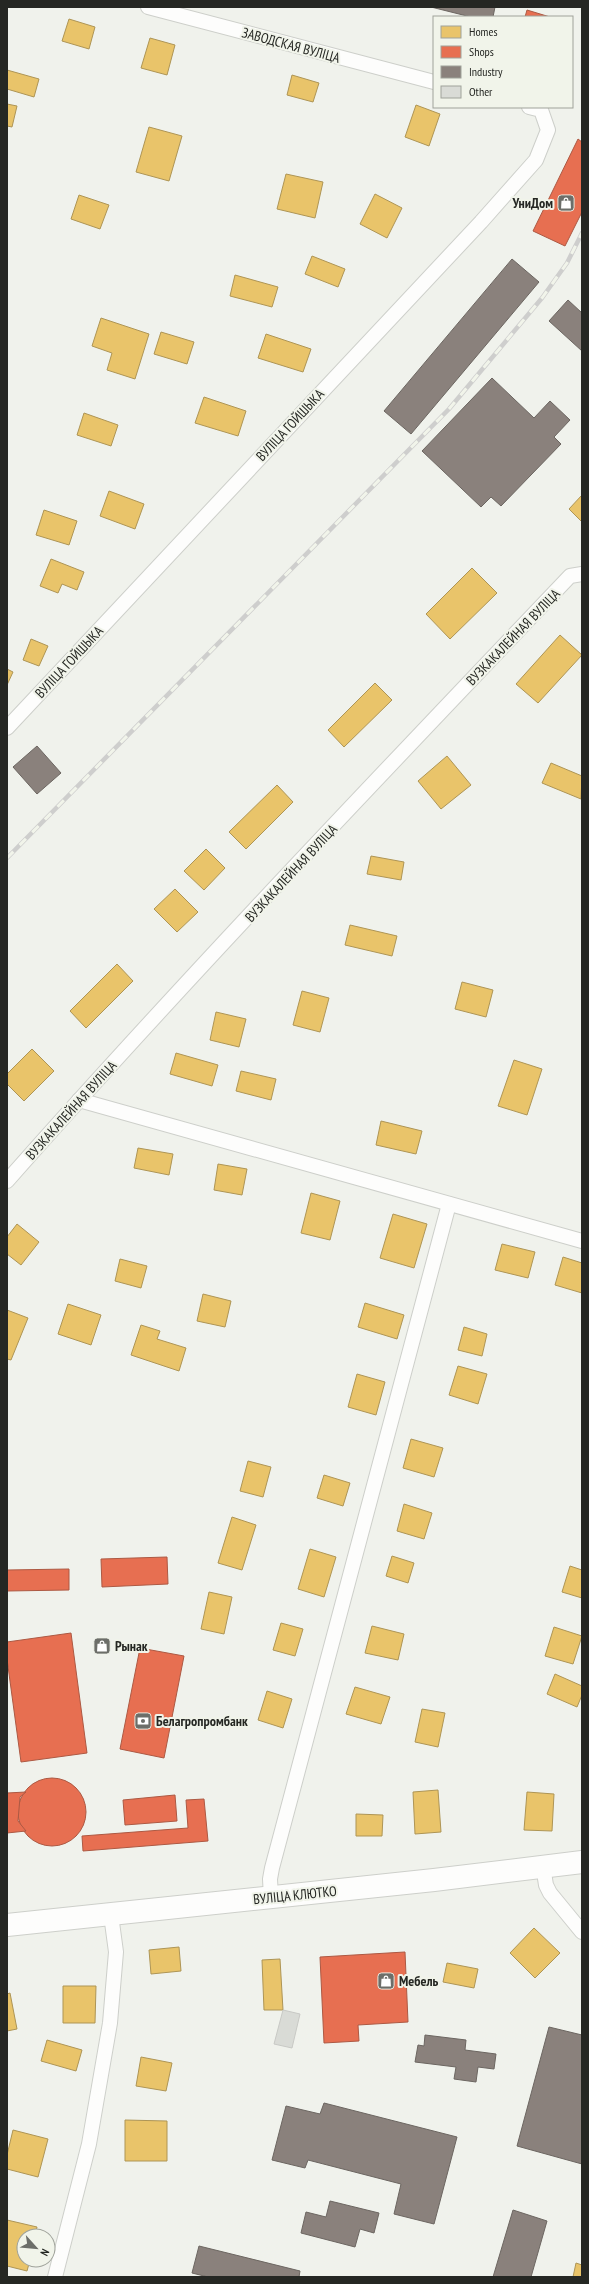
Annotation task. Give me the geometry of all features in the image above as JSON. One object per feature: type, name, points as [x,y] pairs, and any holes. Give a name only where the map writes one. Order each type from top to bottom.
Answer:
[{"type":"main road","name":"ВУЛІЦА КЛЮТКО","points":[[7,1925],[434,1880],[582,1862]]},
{"type":"street","name":"ЗАВОДСКАЯ ВУЛІЦА","points":[[148,7],[433,82]]},
{"type":"street","name":"ВУЛІЦА ГОЙШЫКА","points":[[7,728],[476,227],[536,160],[548,130],[535,109]]},
{"type":"street","name":"ВУЗКАКАЛЕЙНАЯ ВУЛІЦА","points":[[7,1181],[79,1100],[570,576],[582,574]]},
{"type":"street","points":[[79,1100],[582,1241]]},
{"type":"street","points":[[272,1897],[270,1879],[272,1868],[450,1204]]},
{"type":"street","points":[[543,1866],[546,1884],[550,1893],[582,1932]]},
{"type":"street","points":[[55,2277],[89,2144],[110,2023],[116,1952],[112,1915]]},
{"type":"building: Homes","points":[[69,19],[95,27],[89,49],[62,41]]},
{"type":"building: Homes","points":[[150,38],[175,45],[167,75],[141,68]]},
{"type":"building: Homes","points":[[7,70],[39,79],[34,97],[7,89]]},
{"type":"building: Homes","points":[[292,75],[319,83],[313,102],[287,95]]},
{"type":"building: Homes","points":[[7,104],[17,106],[12,127],[7,126]]},
{"type":"building: Homes","points":[[416,105],[440,114],[429,146],[405,137]]},
{"type":"building: Homes","points":[[149,127],[182,136],[169,181],[136,172]]},
{"type":"building: Homes","points":[[286,174],[323,182],[315,218],[277,209]]},
{"type":"building: Homes","points":[[375,194],[402,208],[387,238],[360,224]]},
{"type":"building: Homes","points":[[79,195],[109,205],[100,229],[71,219]]},
{"type":"building: Homes","points":[[312,256],[345,269],[338,287],[305,274]]},
{"type":"building: Homes","points":[[235,275],[278,287],[272,307],[230,296]]},
{"type":"building: Homes","points":[[101,318],[149,334],[135,379],[107,370],[112,353],[92,346]]},
{"type":"building: Homes","points":[[161,332],[194,342],[187,364],[154,354]]},
{"type":"building: Homes","points":[[266,334],[311,349],[303,372],[258,358]]},
{"type":"building: Homes","points":[[204,397],[246,411],[238,436],[195,423]]},
{"type":"building: Homes","points":[[84,413],[118,425],[111,446],[77,435]]},
{"type":"building: Homes","points":[[109,491],[144,504],[135,529],[100,516]]},
{"type":"building: Homes","points":[[582,495],[582,522],[569,509]]},
{"type":"building: Homes","points":[[44,510],[77,521],[69,545],[36,535]]},
{"type":"building: Homes","points":[[51,559],[84,572],[77,590],[62,584],[58,593],[40,586]]},
{"type":"building: Homes","points":[[472,568],[497,593],[450,639],[426,614]]},
{"type":"building: Homes","points":[[560,635],[582,655],[538,703],[516,684]]},
{"type":"building: Homes","points":[[31,639],[48,646],[39,666],[23,660]]},
{"type":"building: Homes","points":[[7,669],[13,672],[7,685]]},
{"type":"building: Homes","points":[[375,683],[392,700],[344,747],[328,730]]},
{"type":"building: Homes","points":[[447,756],[471,785],[441,809],[418,781]]},
{"type":"building: Homes","points":[[551,763],[582,776],[581,799],[542,783]]},
{"type":"building: Homes","points":[[277,785],[293,802],[246,849],[229,832]]},
{"type":"building: Homes","points":[[206,849],[225,868],[204,890],[184,871]]},
{"type":"building: Homes","points":[[371,856],[404,862],[401,880],[367,874]]},
{"type":"building: Homes","points":[[175,889],[198,912],[177,932],[154,909]]},
{"type":"building: Homes","points":[[350,925],[397,936],[392,956],[345,945]]},
{"type":"building: Homes","points":[[117,964],[133,981],[86,1028],[70,1011]]},
{"type":"building: Homes","points":[[462,982],[493,990],[486,1017],[455,1009]]},
{"type":"building: Homes","points":[[302,991],[329,998],[320,1032],[293,1025]]},
{"type":"building: Homes","points":[[216,1012],[246,1019],[239,1047],[210,1040]]},
{"type":"building: Homes","points":[[32,1049],[54,1071],[24,1101],[7,1084],[7,1074]]},
{"type":"building: Homes","points":[[176,1053],[218,1065],[212,1086],[170,1074]]},
{"type":"building: Homes","points":[[514,1060],[542,1069],[527,1115],[498,1106]]},
{"type":"building: Homes","points":[[241,1071],[276,1079],[271,1100],[236,1091]]},
{"type":"building: Homes","points":[[381,1121],[422,1131],[416,1154],[376,1145]]},
{"type":"building: Homes","points":[[138,1148],[173,1154],[169,1175],[134,1168]]},
{"type":"building: Homes","points":[[218,1164],[247,1169],[242,1195],[214,1190]]},
{"type":"building: Homes","points":[[311,1193],[340,1201],[330,1240],[301,1233]]},
{"type":"building: Homes","points":[[393,1214],[427,1224],[414,1268],[380,1258]]},
{"type":"building: Homes","points":[[17,1224],[39,1242],[21,1265],[7,1254],[7,1237]]},
{"type":"building: Homes","points":[[502,1244],[535,1252],[528,1278],[495,1270]]},
{"type":"building: Homes","points":[[563,1257],[582,1263],[582,1293],[555,1285]]},
{"type":"building: Homes","points":[[120,1259],[147,1266],[141,1288],[115,1281]]},
{"type":"building: Homes","points":[[203,1294],[231,1301],[225,1327],[197,1321]]},
{"type":"building: Homes","points":[[365,1303],[404,1315],[397,1339],[358,1327]]},
{"type":"building: Homes","points":[[68,1304],[101,1315],[91,1345],[58,1334]]},
{"type":"building: Homes","points":[[7,1310],[28,1318],[11,1360],[7,1359]]},
{"type":"building: Homes","points":[[141,1325],[160,1331],[157,1339],[186,1348],[179,1371],[131,1355]]},
{"type":"building: Homes","points":[[464,1327],[487,1334],[482,1356],[458,1350]]},
{"type":"building: Homes","points":[[458,1366],[487,1374],[478,1404],[449,1395]]},
{"type":"building: Homes","points":[[357,1374],[385,1382],[376,1415],[348,1407]]},
{"type":"building: Homes","points":[[411,1439],[443,1448],[434,1477],[403,1468]]},
{"type":"building: Homes","points":[[248,1461],[271,1467],[263,1497],[240,1491]]},
{"type":"building: Homes","points":[[324,1475],[350,1483],[343,1506],[317,1498]]},
{"type":"building: Homes","points":[[404,1504],[432,1513],[424,1539],[397,1531]]},
{"type":"building: Homes","points":[[232,1517],[256,1525],[242,1570],[218,1563]]},
{"type":"building: Homes","points":[[310,1549],[336,1557],[324,1597],[298,1589]]},
{"type":"building: Homes","points":[[392,1556],[414,1563],[408,1583],[386,1576]]},
{"type":"building: Homes","points":[[570,1566],[582,1570],[582,1598],[562,1592]]},
{"type":"building: Homes","points":[[209,1592],[232,1597],[224,1634],[201,1629]]},
{"type":"building: Homes","points":[[281,1623],[303,1629],[295,1656],[273,1650]]},
{"type":"building: Homes","points":[[372,1626],[404,1634],[398,1660],[365,1653]]},
{"type":"building: Homes","points":[[554,1627],[582,1636],[573,1664],[545,1656]]},
{"type":"building: Homes","points":[[555,1674],[582,1686],[582,1695],[577,1707],[547,1694]]},
{"type":"building: Homes","points":[[355,1687],[390,1697],[381,1724],[346,1714]]},
{"type":"building: Homes","points":[[267,1691],[292,1699],[283,1728],[258,1720]]},
{"type":"building: Homes","points":[[422,1709],[445,1713],[438,1747],[415,1742]]},
{"type":"building: Homes","points":[[438,1790],[441,1832],[415,1834],[413,1792]]},
{"type":"building: Homes","points":[[527,1792],[554,1794],[552,1831],[524,1830]]},
{"type":"building: Homes","points":[[356,1814],[383,1815],[382,1836],[356,1836]]},
{"type":"building: Homes","points":[[534,1928],[560,1953],[535,1978],[510,1953]]},
{"type":"building: Homes","points":[[179,1947],[181,1971],[151,1974],[149,1950]]},
{"type":"building: Homes","points":[[280,1959],[283,2010],[264,2010],[262,1960]]},
{"type":"building: Homes","points":[[447,1963],[478,1969],[474,1988],[443,1982]]},
{"type":"building: Homes","points":[[63,1986],[96,1986],[95,2023],[63,2023]]},
{"type":"building: Homes","points":[[10,1993],[17,2029],[7,2031],[7,1994]]},
{"type":"building: Homes","points":[[47,2040],[82,2050],[76,2071],[41,2061]]},
{"type":"building: Homes","points":[[141,2057],[172,2063],[166,2091],[136,2086]]},
{"type":"building: Homes","points":[[125,2120],[167,2121],[167,2161],[125,2161]]},
{"type":"building: Homes","points":[[13,2130],[48,2139],[38,2177],[7,2169],[7,2155]]},
{"type":"building: Homes","points":[[7,2220],[37,2227],[16,2228],[16,2268],[28,2268],[27,2271],[7,2266]]},
{"type":"building: Homes","points":[[576,2263],[582,2265],[582,2277],[573,2277]]},
{"type":"building: Shops","points":[[527,10],[547,16],[525,16]]},
{"type":"building: Shops","points":[[578,139],[582,142],[582,212],[565,246],[533,231]]},
{"type":"building: Shops","points":[[167,1557],[168,1584],[102,1587],[101,1559]]},
{"type":"building: Shops","points":[[69,1569],[69,1590],[7,1591],[7,1570]]},
{"type":"building: Shops","points":[[71,1633],[87,1753],[21,1762],[7,1659],[7,1642]]},
{"type":"building: Shops","points":[[140,1648],[184,1656],[164,1758],[120,1749]]},
{"type":"building: Shops","points":[[52,1778],[65,1781],[76,1788],[83,1799],[86,1812],[83,1825],[76,1836],[65,1843],[52,1846],[39,1843],[28,1836],[21,1825],[18,1812],[21,1799],[28,1788],[39,1781]]},
{"type":"building: Shops","points":[[26,1792],[20,1797],[18,1821],[26,1831],[7,1833],[7,1793]]},
{"type":"building: Shops","points":[[175,1795],[177,1821],[125,1825],[123,1800]]},
{"type":"building: Shops","points":[[204,1799],[208,1841],[83,1851],[82,1836],[188,1828],[186,1800]]},
{"type":"building: Shops","points":[[405,1952],[408,2022],[358,2025],[359,2041],[324,2043],[320,1957]]},
{"type":"building: Industry","points":[[431,7],[495,7],[493,16],[467,16]]},
{"type":"building: Industry","points":[[512,259],[539,282],[411,434],[384,411]]},
{"type":"building: Industry","points":[[568,300],[582,313],[582,351],[549,321]]},
{"type":"building: Industry","points":[[492,378],[534,418],[550,401],[570,420],[554,437],[561,444],[501,506],[491,497],[481,507],[422,451]]},
{"type":"building: Industry","points":[[37,746],[61,773],[37,794],[13,767]]},
{"type":"building: Industry","points":[[549,2027],[582,2035],[582,2164],[517,2146]]},
{"type":"building: Industry","points":[[425,2035],[466,2040],[465,2050],[496,2054],[494,2069],[478,2067],[476,2082],[454,2079],[456,2067],[415,2062],[418,2045],[424,2046]]},
{"type":"building: Industry","points":[[324,2103],[457,2137],[434,2224],[394,2214],[401,2184],[308,2160],[305,2168],[272,2160],[286,2106],[320,2114]]},
{"type":"building: Industry","points":[[330,2201],[379,2213],[374,2233],[360,2229],[355,2247],[301,2233],[306,2212],[326,2217]]},
{"type":"building: Industry","points":[[513,2210],[547,2221],[531,2277],[493,2277]]},
{"type":"building: Industry","points":[[199,2246],[300,2271],[299,2277],[208,2277],[192,2273]]},
{"type":"building: Other","points":[[283,2010],[300,2014],[292,2048],[274,2044]]},
{"type":"railway","points":[[7,858],[449,409],[542,298],[567,263],[582,233]]},
{"type":"place","name":"УниДом","points":[[566,203]]},
{"type":"place","name":"Рынак","points":[[102,1646]]},
{"type":"place","name":"Белагропромбанк","points":[[143,1721]]},
{"type":"place","name":"Мебель","points":[[386,1981]]}]
